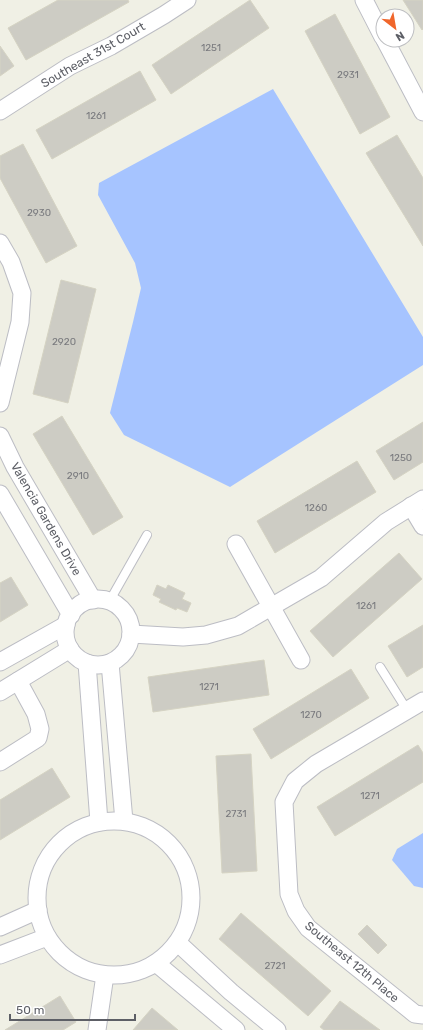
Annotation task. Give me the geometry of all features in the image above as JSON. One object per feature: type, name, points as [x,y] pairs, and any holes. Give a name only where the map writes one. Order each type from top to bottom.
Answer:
[{"type":"street","name":"Southeast 31st Court","points":[[0,111],[70,66],[111,46],[187,0]]},
{"type":"street","points":[[364,0],[375,21]]},
{"type":"street","points":[[389,48],[423,112]]},
{"type":"street","points":[[0,243],[11,262],[22,292],[20,322],[0,403]]},
{"type":"street","name":"Valencia Gardens Drive","points":[[0,436],[15,467],[101,601]]},
{"type":"street","points":[[0,494],[68,620],[65,634],[70,649],[75,655],[80,660],[87,663],[99,665],[110,663],[125,652],[131,634],[130,624],[125,614],[118,607],[101,601],[84,603],[77,608],[68,620],[0,662]]},
{"type":"street","points":[[131,634],[183,637],[206,635],[238,626],[321,578],[386,522],[417,503],[423,526]]},
{"type":"street","points":[[236,544],[301,660]]},
{"type":"street","points":[[0,692],[70,649]]},
{"type":"street","points":[[87,663],[99,822]]},
{"type":"street","points":[[110,663],[124,821]]},
{"type":"street","points":[[0,762],[38,738],[40,729],[36,714],[18,681]]},
{"type":"street","points":[[407,710],[423,700]]},
{"type":"street","name":"Southeast 12th Place","points":[[407,710],[316,764],[295,781],[284,802],[289,894],[296,911],[308,928],[415,1014],[423,1015]]},
{"type":"street","points":[[124,821],[146,827],[165,839],[180,857],[189,878],[192,900],[188,922],[178,943],[168,954],[156,963],[140,971],[123,975],[105,975],[82,969],[62,956],[47,937],[41,924],[38,910],[38,886],[45,864],[58,845],[77,830],[99,822],[124,821]]},
{"type":"street","points":[[0,927],[38,910]]},
{"type":"street","points":[[0,955],[47,937]]},
{"type":"street","points":[[178,943],[231,992],[277,1030]]},
{"type":"street","points":[[156,963],[236,1030]]},
{"type":"street","points":[[97,1030],[105,975]]},
{"type":"lane","points":[[101,601],[147,535]]},
{"type":"lane","points":[[380,667],[407,710]]},
{"type":"water","points":[[273,89],[423,337],[423,365],[230,487],[124,435],[110,413],[141,288],[135,263],[98,195],[99,183]]},
{"type":"water","points":[[423,833],[423,888],[414,886],[392,860],[397,849]]},
{"type":"building","points":[[58,0],[128,0],[129,2],[26,60],[8,28]]},
{"type":"building","points":[[250,0],[269,28],[171,94],[152,65]]},
{"type":"building","points":[[403,0],[423,0],[422,30],[415,19],[415,8],[408,8]]},
{"type":"building","points":[[335,14],[390,117],[360,134],[305,31]]},
{"type":"building","points":[[0,46],[14,66],[0,76]]},
{"type":"building","points":[[140,71],[156,100],[52,159],[36,130]]},
{"type":"building","points":[[397,135],[423,178],[423,246],[366,153]]},
{"type":"building","points":[[23,144],[77,246],[46,263],[0,178],[0,156]]},
{"type":"building","points":[[61,280],[96,289],[68,403],[33,394]]},
{"type":"building","points":[[62,416],[123,517],[93,535],[33,434]]},
{"type":"building","points":[[423,422],[423,462],[394,480],[376,451]]},
{"type":"building","points":[[357,461],[376,492],[275,553],[257,521]]},
{"type":"building","points":[[399,553],[422,579],[333,657],[310,631]]},
{"type":"building","points":[[11,577],[28,605],[0,622],[0,583]]},
{"type":"building","points":[[157,585],[166,589],[168,585],[185,593],[182,599],[191,603],[187,612],[177,608],[176,610],[159,602],[161,599],[153,595]]},
{"type":"building","points":[[423,625],[423,667],[407,677],[388,646]]},
{"type":"building","points":[[264,660],[269,695],[153,712],[148,677]]},
{"type":"building","points":[[351,669],[369,698],[271,759],[253,729]]},
{"type":"building","points":[[418,745],[423,753],[423,782],[335,836],[317,807]]},
{"type":"building","points":[[251,754],[257,871],[222,873],[216,756]]},
{"type":"building","points":[[52,768],[70,797],[0,840],[0,800]]},
{"type":"building","points":[[241,913],[331,991],[308,1016],[219,939]]},
{"type":"building","points":[[367,925],[387,945],[378,954],[358,934]]},
{"type":"building","points":[[60,996],[76,1022],[63,1030],[5,1030]]},
{"type":"building","points":[[340,1001],[380,1030],[324,1030],[320,1027]]},
{"type":"building","points":[[152,1008],[178,1030],[133,1030]]}]
